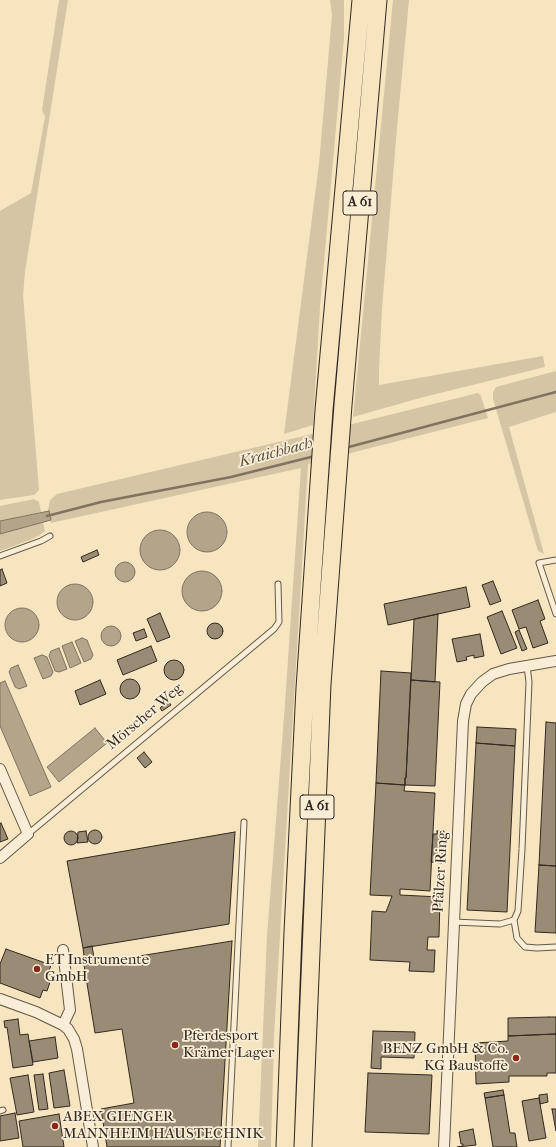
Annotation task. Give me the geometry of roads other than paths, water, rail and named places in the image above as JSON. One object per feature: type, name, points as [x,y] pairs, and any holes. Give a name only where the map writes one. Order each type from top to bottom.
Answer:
[{"type":"highway","points":[[351,0],[356,46]]},
{"type":"highway","name":"A 61","points":[[285,1147],[293,932],[305,688],[324,410],[361,0]]},
{"type":"highway","name":"A 61","points":[[303,1147],[322,684],[378,0]]},
{"type":"street","name":"Pfälzer Ring","points":[[444,1147],[453,922],[463,721],[466,704],[471,694],[482,682],[493,674],[556,661]]},
{"type":"street","points":[[0,769],[28,834]]},
{"type":"street","name":"Mörscher Weg","points":[[0,858],[28,834]]},
{"type":"street","points":[[63,950],[65,979],[70,1010],[63,1025]]},
{"type":"street","points":[[0,999],[36,1012],[68,1029],[74,1039],[77,1049],[93,1147]]},
{"type":"lane","points":[[0,556],[41,542],[50,536]]},
{"type":"lane","points":[[556,560],[539,563],[556,614]]},
{"type":"lane","name":"Mörscher Weg","points":[[28,834],[274,629],[278,622],[278,584]]},
{"type":"lane","points":[[527,666],[529,682],[522,849],[518,911],[514,920],[516,938],[525,946],[537,948],[556,947]]},
{"type":"lane","points":[[228,1147],[244,822]]},
{"type":"lane","points":[[453,922],[500,924],[514,920]]},
{"type":"waterway","name":"Kraichbach","points":[[345,448],[556,392]]},
{"type":"waterway","name":"Kraichbach","points":[[47,516],[101,502],[231,477],[315,456]]},
{"type":"place","name":"ET Instrumente GmbH","points":[[37,969]]},
{"type":"place","name":"Pferdesport Krämer Lager","points":[[175,1045]]},
{"type":"place","name":"BENZ GmbH & Co. KG Baustoffe","points":[[516,1058]]},
{"type":"place","name":"ABEX GIENGER MANNHEIM HAUSTECHNIK","points":[[55,1126]]}]
